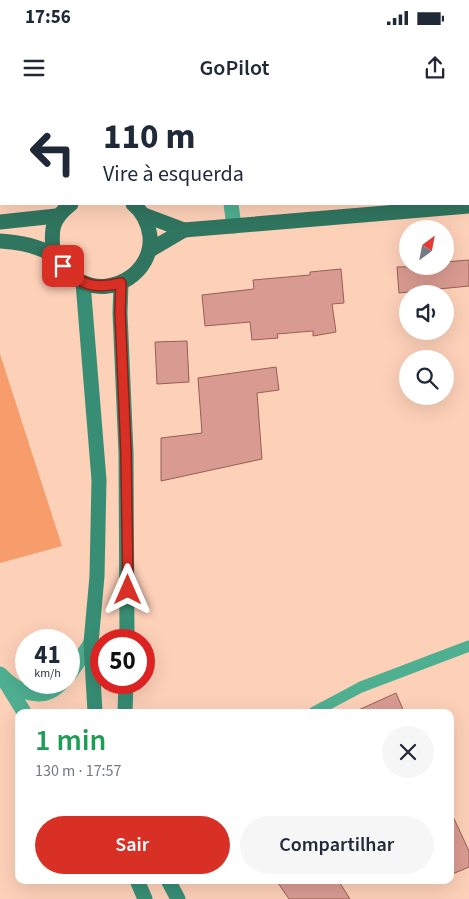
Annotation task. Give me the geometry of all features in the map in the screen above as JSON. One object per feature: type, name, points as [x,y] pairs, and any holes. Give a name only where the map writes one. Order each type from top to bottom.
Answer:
[{"type":"main road","points":[[0,222],[56,216],[70,205]]},
{"type":"main road","points":[[0,241],[17,242],[53,254],[73,277],[83,283],[103,287],[121,283],[132,276],[142,265],[150,250],[150,234],[144,216],[134,205]]},
{"type":"main road","points":[[144,216],[184,230],[461,206]]},
{"type":"main road","points":[[53,254],[53,227],[56,216]]},
{"type":"main road","points":[[150,250],[184,230]]},
{"type":"main road","points":[[83,283],[99,480],[97,576],[93,629]]},
{"type":"main road","points":[[121,283],[120,312],[126,453],[127,629]]},
{"type":"main road","points":[[94,694],[95,709]]},
{"type":"main road","points":[[125,709],[126,694]]},
{"type":"main road","points":[[139,884],[145,899]]},
{"type":"main road","points":[[170,884],[178,899]]},
{"type":"street","points":[[231,205],[234,226]]},
{"type":"street","points":[[80,660],[90,646]]},
{"type":"street","points":[[0,674],[15,688]]},
{"type":"street","points":[[0,674],[22,709]]},
{"type":"lane","points":[[320,709],[361,687],[469,646]]},
{"type":"shaded area","points":[[0,354],[62,546],[0,563]]},
{"type":"building","points":[[469,260],[469,286],[454,288],[454,285],[399,285],[399,293],[397,267],[399,267],[399,275],[454,275],[454,261]]},
{"type":"building","points":[[341,269],[344,303],[332,304],[336,332],[313,336],[313,331],[277,334],[278,338],[252,340],[250,322],[205,326],[202,295],[254,289],[253,280],[310,275],[310,272]]},
{"type":"building","points":[[187,341],[189,382],[157,384],[155,342]]},
{"type":"building","points":[[276,367],[279,390],[257,393],[262,459],[161,481],[161,438],[202,433],[198,378]]},
{"type":"building","points":[[396,693],[403,709],[361,709]]},
{"type":"building","points":[[454,819],[469,851],[469,867],[454,873]]},
{"type":"building","points":[[279,884],[341,884],[350,899],[289,899]]},
{"type":"route","points":[[63,266],[73,277],[83,283],[103,287],[121,283],[120,312],[126,453],[128,590]]}]
